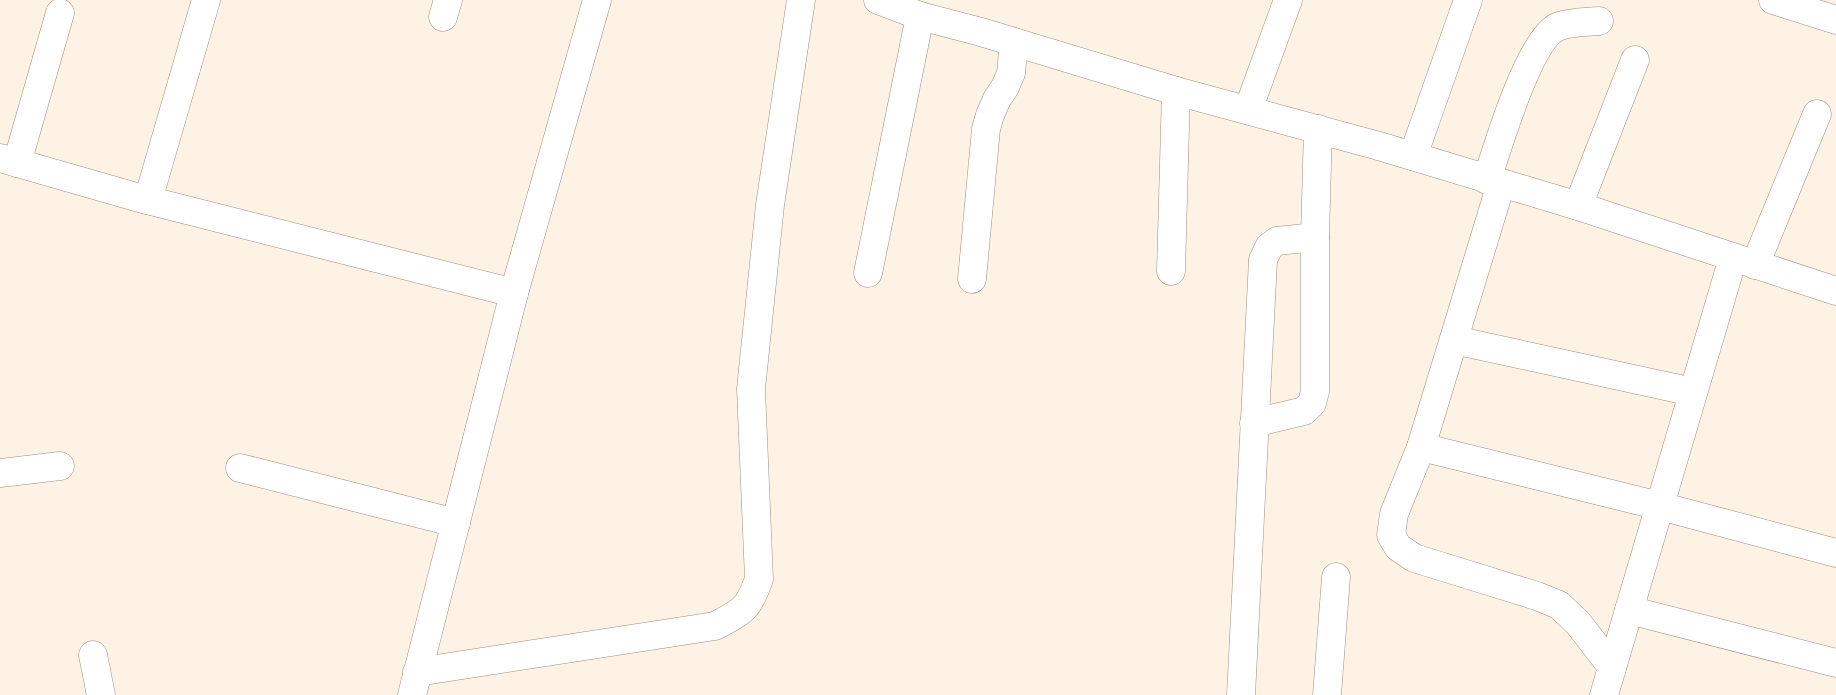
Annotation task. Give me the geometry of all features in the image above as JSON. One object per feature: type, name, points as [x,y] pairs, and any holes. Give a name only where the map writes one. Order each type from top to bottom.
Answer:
[{"type":"street","points":[[148,200],[206,0]]},
{"type":"street","points":[[597,0],[514,293],[414,684],[715,626],[742,612],[752,600],[759,579],[751,389],[770,205],[801,0]]},
{"type":"street","points":[[878,0],[920,16],[1413,156],[1578,206],[1836,291]]},
{"type":"street","points":[[1248,110],[1288,0]]},
{"type":"street","points":[[1413,156],[1468,0]]},
{"type":"street","points":[[1773,0],[1836,20]]},
{"type":"street","points":[[60,13],[8,160],[148,200],[514,293]]},
{"type":"street","points":[[868,273],[920,16]]},
{"type":"street","points":[[1599,21],[1557,28],[1545,37],[1534,55],[1508,116],[1494,182],[1454,340],[1421,447],[1394,514],[1391,534],[1398,547],[1414,558],[1537,596],[1559,605],[1578,623],[1612,667]]},
{"type":"street","points":[[972,279],[986,129],[997,99],[1011,73],[1014,42]]},
{"type":"street","points":[[1578,206],[1635,60]]},
{"type":"street","points":[[1171,270],[1176,90]]},
{"type":"street","points":[[1604,695],[1693,392],[1744,261],[1817,114]]},
{"type":"street","points":[[1254,423],[1304,411],[1312,403],[1316,391],[1318,129]]},
{"type":"street","points":[[1241,695],[1263,260],[1269,247],[1277,242],[1316,238]]},
{"type":"street","points":[[1454,340],[1693,392]]},
{"type":"street","points":[[1421,447],[1660,506],[1836,553]]},
{"type":"street","points":[[0,473],[60,466]]},
{"type":"street","points":[[240,468],[456,523]]},
{"type":"street","points":[[1327,695],[1336,577]]},
{"type":"street","points":[[1629,610],[1836,663]]},
{"type":"street","points":[[92,655],[101,695]]}]
